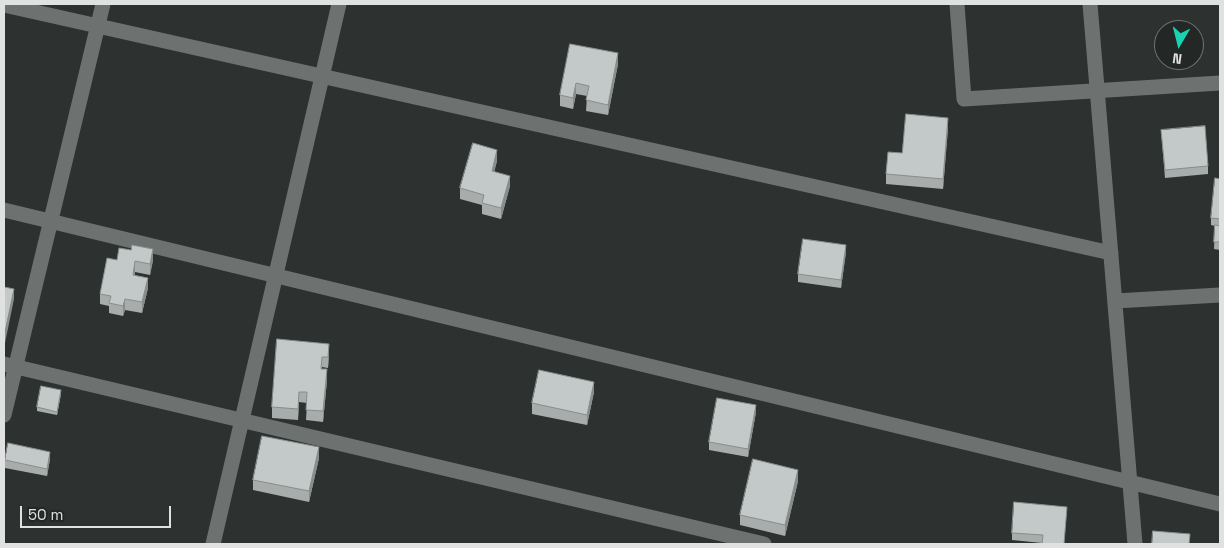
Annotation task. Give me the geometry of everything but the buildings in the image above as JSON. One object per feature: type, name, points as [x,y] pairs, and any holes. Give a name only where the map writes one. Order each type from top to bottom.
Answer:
[{"type":"street","points":[[4,415],[10,365],[50,222],[103,4]]},
{"type":"street","points":[[213,544],[339,4]]},
{"type":"street","points":[[956,4],[964,99],[1220,83]]},
{"type":"street","points":[[1090,4],[1135,544]]},
{"type":"street","points":[[4,5],[1111,253]]},
{"type":"street","points":[[4,210],[1220,504]]},
{"type":"street","points":[[1115,301],[1220,295]]},
{"type":"street","points":[[10,365],[764,544]]}]
